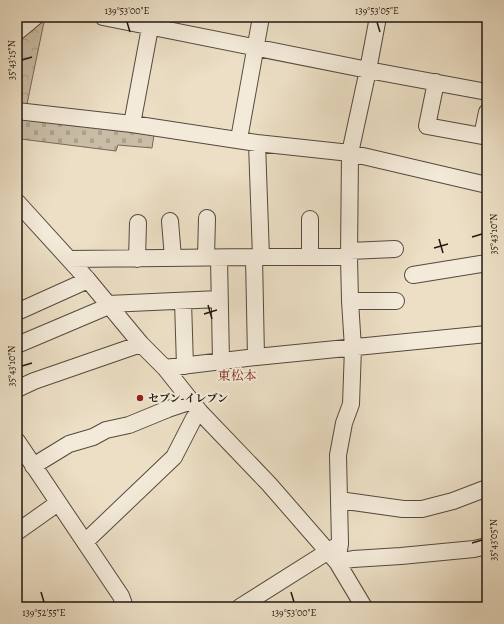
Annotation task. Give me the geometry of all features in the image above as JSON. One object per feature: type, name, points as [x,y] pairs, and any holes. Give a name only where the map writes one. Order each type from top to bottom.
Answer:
[{"type":"street","points":[[17,32],[35,17]]},
{"type":"street","points":[[103,17],[151,22],[256,48],[487,92]]},
{"type":"street","points":[[239,139],[262,17]]},
{"type":"street","points":[[335,552],[339,500],[338,455],[344,423],[351,404],[352,348],[349,254],[350,153],[378,17]]},
{"type":"street","points":[[132,124],[151,22]]},
{"type":"street","points":[[436,82],[427,126],[482,136],[487,112]]},
{"type":"street","points":[[17,111],[132,124],[239,139],[257,143],[350,153],[487,185]]},
{"type":"street","points":[[256,357],[258,257],[257,143]]},
{"type":"street","points":[[17,202],[88,280],[196,406],[335,552],[364,607]]},
{"type":"street","points":[[207,218],[212,258],[220,299],[221,361]]},
{"type":"street","points":[[310,219],[310,257]]},
{"type":"street","points":[[170,221],[173,258]]},
{"type":"street","points":[[137,259],[138,223]]},
{"type":"street","points":[[69,259],[310,257],[395,249]]},
{"type":"street","points":[[413,275],[487,263]]},
{"type":"street","points":[[17,312],[88,280]]},
{"type":"street","points":[[17,345],[109,305],[220,299]]},
{"type":"street","points":[[183,301],[185,366]]},
{"type":"street","points":[[350,301],[396,301]]},
{"type":"street","points":[[165,368],[256,357],[487,334]]},
{"type":"street","points":[[17,389],[34,381],[142,344]]},
{"type":"street","points":[[34,466],[69,444],[94,437],[106,430],[129,425],[168,409],[196,406]]},
{"type":"street","points":[[85,542],[174,458],[194,418],[196,406]]},
{"type":"street","points":[[17,441],[121,596],[125,607]]},
{"type":"street","points":[[339,500],[403,510],[422,509],[453,501],[487,488]]},
{"type":"street","points":[[17,532],[58,503]]},
{"type":"street","points":[[335,552],[353,559],[474,549],[487,546]]},
{"type":"street","points":[[240,607],[335,552]]},
{"type":"green space","points":[[45,17],[27,104],[17,103],[17,41]]},
{"type":"green space","points":[[17,118],[154,135],[152,148],[118,145],[116,151],[21,139],[17,133]]},
{"type":"place","name":"セブン-イレブン","points":[[140,398]]},
{"type":"district","name":"東松本","points":[[237,375]]}]
